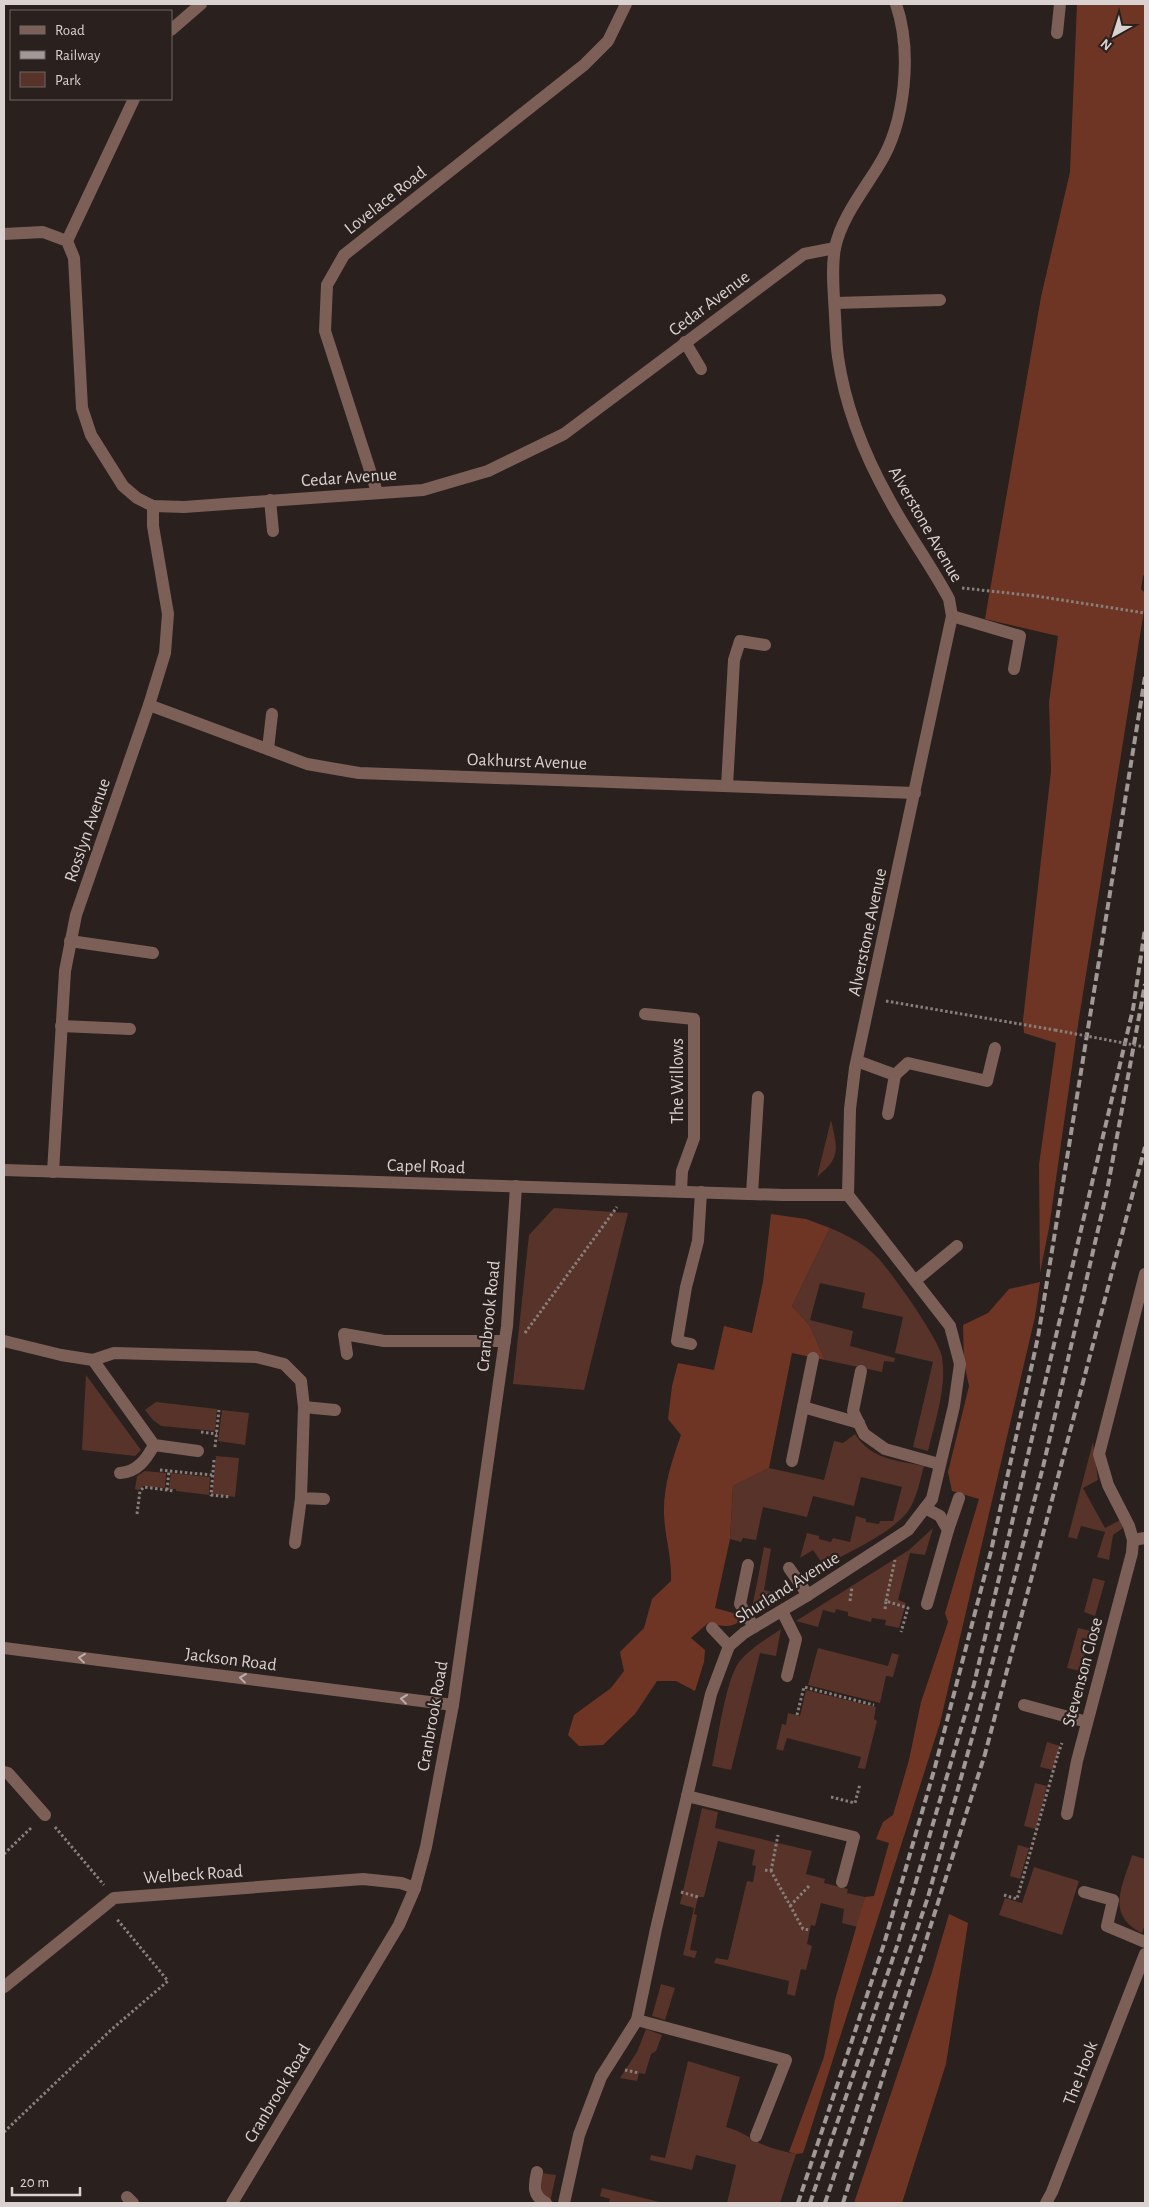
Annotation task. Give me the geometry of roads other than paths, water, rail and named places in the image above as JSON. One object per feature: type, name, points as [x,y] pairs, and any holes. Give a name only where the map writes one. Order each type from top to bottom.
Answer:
[{"type":"street","points":[[172,29],[201,4]]},
{"type":"street","name":"Lovelace Road","points":[[377,492],[325,331],[327,285],[344,255],[584,65],[608,41],[626,4]]},
{"type":"street","name":"Alverstone Avenue","points":[[848,1195],[850,1109],[857,1061],[952,616],[949,599],[942,585],[888,499],[863,445],[844,392],[837,356],[835,248],[847,217],[881,162],[894,136],[903,94],[905,40],[896,4]]},
{"type":"street","points":[[1057,33],[1060,4]]},
{"type":"street","points":[[4,234],[43,232],[67,241],[134,100]]},
{"type":"street","name":"Cedar Avenue","points":[[67,241],[74,258],[82,408],[91,435],[123,486],[137,498],[153,506],[184,507],[424,490],[496,467],[564,434],[804,254],[835,248]]},
{"type":"street","points":[[835,303],[940,300]]},
{"type":"street","points":[[685,342],[701,369]]},
{"type":"street","points":[[270,500],[273,531]]},
{"type":"street","name":"Rosslyn Avenue","points":[[53,1172],[64,971],[70,941],[76,915],[149,705],[165,653],[168,614],[153,526],[153,506]]},
{"type":"street","points":[[952,616],[1020,636],[1014,669]]},
{"type":"street","points":[[727,786],[734,660],[740,642],[765,645]]},
{"type":"street","name":"Oakhurst Avenue","points":[[149,705],[307,764],[359,773],[915,793]]},
{"type":"street","points":[[268,749],[272,714]]},
{"type":"street","points":[[70,941],[153,953]]},
{"type":"street","name":"The Willows","points":[[645,1014],[694,1019],[694,1138],[682,1171],[681,1191]]},
{"type":"street","points":[[61,1026],[130,1029]]},
{"type":"street","points":[[888,1114],[896,1075],[908,1063],[988,1081],[995,1048]]},
{"type":"street","points":[[857,1061],[896,1075]]},
{"type":"street","points":[[752,1194],[758,1097]]},
{"type":"street","name":"Capel Road","points":[[4,1170],[752,1194],[848,1195]]},
{"type":"street","name":"Cranbrook Road","points":[[232,2203],[399,1925],[415,1888],[426,1847],[453,1705],[505,1342],[516,1186]]},
{"type":"street","points":[[691,1344],[677,1341],[686,1287],[698,1242],[701,1192]]},
{"type":"street","name":"Shurland Avenue","points":[[564,2203],[579,2135],[598,2085],[637,2020],[711,1694],[729,1646],[754,1627],[908,1530],[932,1499],[954,1406],[960,1364],[950,1326],[848,1195]]},
{"type":"street","points":[[916,1280],[957,1246]]},
{"type":"street","name":"Stevenson Close","points":[[1067,1814],[1082,1740],[1132,1553],[1139,1539],[1108,1485],[1099,1454],[1145,1274]]},
{"type":"street","points":[[346,1354],[344,1334],[384,1341],[505,1342]]},
{"type":"street","points":[[4,1341],[62,1355],[93,1360],[114,1353],[256,1357],[284,1364],[302,1381],[304,1407],[301,1498],[295,1542]]},
{"type":"street","points":[[792,1461],[813,1358]]},
{"type":"street","points":[[93,1360],[154,1445],[198,1451]]},
{"type":"street","points":[[861,1372],[853,1411],[864,1434],[885,1449],[939,1464]]},
{"type":"street","points":[[304,1407],[335,1410]]},
{"type":"street","points":[[803,1408],[859,1423]]},
{"type":"street","points":[[120,1473],[131,1472],[146,1459],[154,1445]]},
{"type":"street","points":[[301,1498],[324,1499]]},
{"type":"street","points":[[927,1604],[959,1498]]},
{"type":"street","points":[[925,1508],[940,1516],[948,1530]]},
{"type":"street","points":[[748,1565],[740,1604],[754,1627]]},
{"type":"street","points":[[789,1568],[808,1594]]},
{"type":"street","points":[[782,1610],[796,1639],[787,1676]]},
{"type":"street","points":[[712,1628],[729,1646]]},
{"type":"street","name":"Jackson Road","points":[[4,1648],[453,1705]]},
{"type":"street","points":[[1024,1705],[1087,1722]]},
{"type":"street","points":[[4,1772],[8,1773],[45,1815]]},
{"type":"street","points":[[687,1796],[854,1838],[842,1882]]},
{"type":"street","name":"Welbeck Road","points":[[4,1987],[110,1901],[362,1880],[401,1883],[415,1888]]},
{"type":"street","points":[[1084,1892],[1113,1900],[1107,1926],[1145,1942]]},
{"type":"street","name":"The Hook","points":[[1046,2203],[1145,1954]]},
{"type":"street","points":[[637,2020],[786,2060],[756,2136]]},
{"type":"street","points":[[537,2172],[534,2190],[539,2199],[546,2203]]},
{"type":"railway","points":[[798,2203],[884,1944],[935,1767],[991,1551],[1038,1337],[1145,677]]},
{"type":"railway","points":[[810,2203],[898,1943],[974,1684],[1133,1009],[1145,929]]},
{"type":"railway","points":[[825,2203],[928,1897],[985,1691],[1043,1467],[1107,1191],[1145,984]]},
{"type":"railway","points":[[843,2203],[985,1754],[1145,1147]]}]
